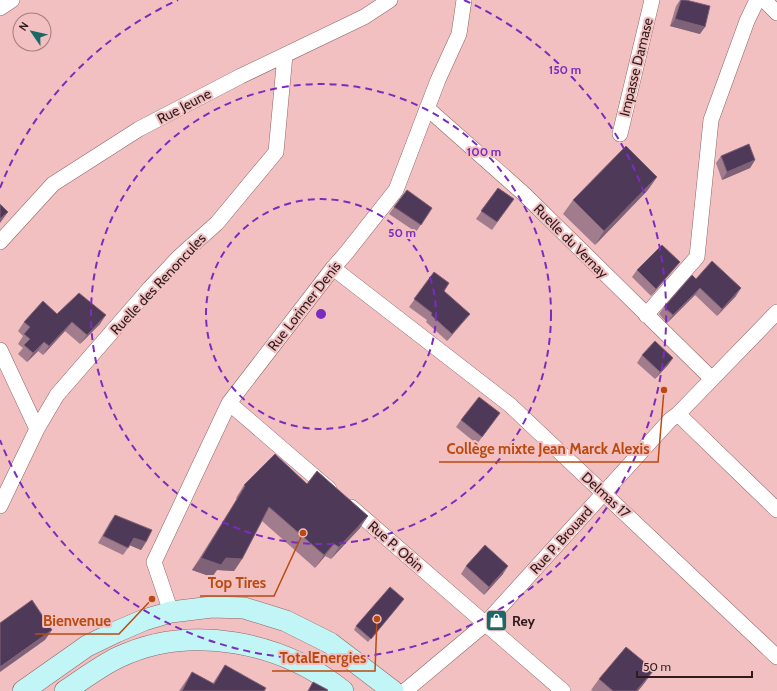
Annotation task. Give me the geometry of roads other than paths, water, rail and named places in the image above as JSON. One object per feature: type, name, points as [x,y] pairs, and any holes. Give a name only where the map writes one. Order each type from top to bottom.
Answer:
[{"type":"main road","points":[[23,691],[87,646],[144,620],[170,612],[212,607],[244,608],[286,621],[330,642],[393,691]]},
{"type":"main road","points":[[65,691],[119,657],[147,647],[181,641],[231,641],[290,658],[309,668],[343,691]]},
{"type":"street","name":"Rue Jeune","points":[[0,242],[53,184],[139,129],[285,54],[364,17],[390,0]]},
{"type":"street","name":"Rue Lorimer Denis","points":[[170,612],[154,562],[229,403],[333,268],[396,190],[459,34],[464,0]]},
{"type":"street","name":"Impasse Damase","points":[[620,134],[652,0]]},
{"type":"street","points":[[646,315],[697,257],[711,120],[747,21],[757,0]]},
{"type":"street","points":[[764,0],[777,12]]},
{"type":"street","name":"Ruelle des Renoncules","points":[[0,506],[37,429],[57,395],[150,288],[179,257],[217,222],[276,152],[285,54]]},
{"type":"street","name":"Ruelle du Vernay","points":[[428,108],[524,194],[711,378]]},
{"type":"street","name":"Delmas 17","points":[[333,268],[510,405],[777,657]]},
{"type":"street","name":"Rue P. Brouard","points":[[405,691],[485,624],[670,420],[678,414],[711,378],[777,312]]},
{"type":"street","points":[[1,354],[37,429]]},
{"type":"street","name":"Rue P. Obin","points":[[229,403],[563,691]]},
{"type":"street","points":[[678,414],[777,510]]},
{"type":"place","name":"Collège mixte Jean Marck Alexis","points":[[664,390]]},
{"type":"place","name":"Top Tires","points":[[303,533]]},
{"type":"place","name":"Bienvenue","points":[[152,599]]},
{"type":"place","name":"TotalEnergies","points":[[377,619]]},
{"type":"place","name":"Rey","points":[[497,621]]}]
